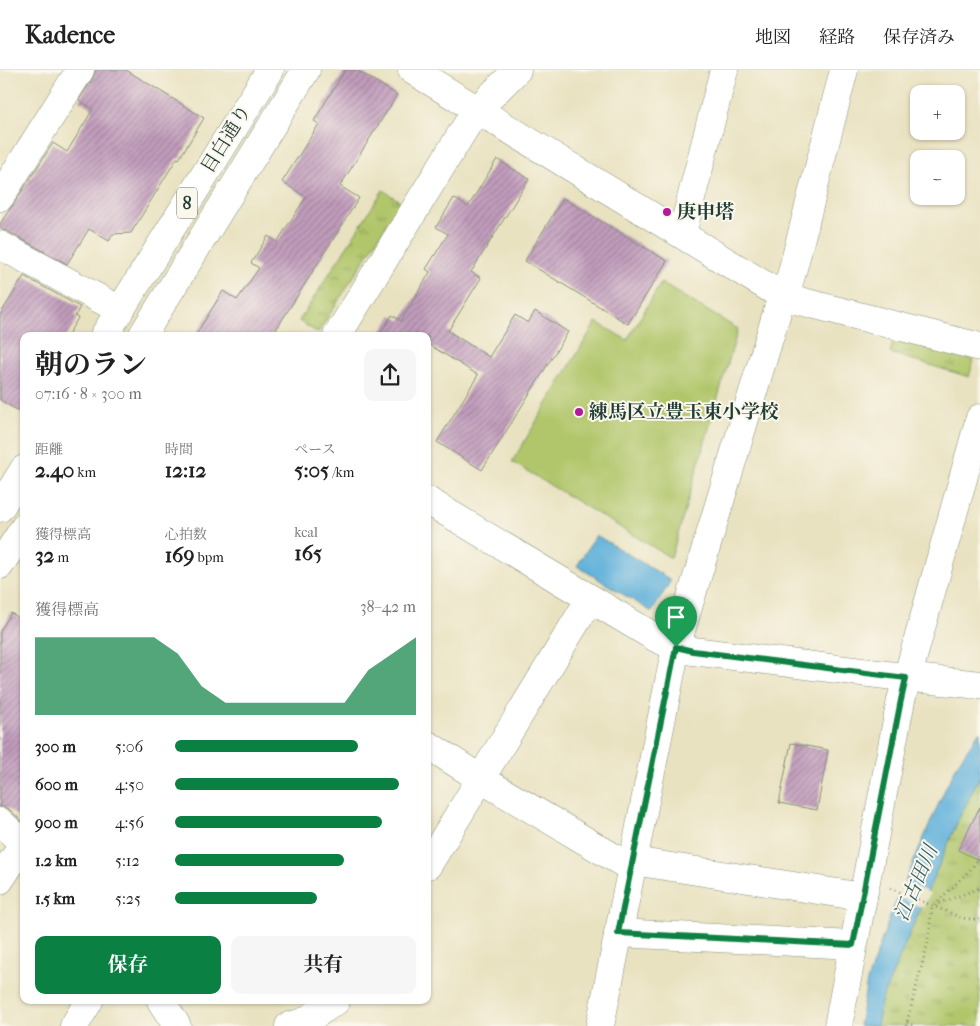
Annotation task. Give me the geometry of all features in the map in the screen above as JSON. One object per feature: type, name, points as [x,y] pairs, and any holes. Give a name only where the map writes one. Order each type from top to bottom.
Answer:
[{"type":"street","points":[[0,197],[80,70]]},
{"type":"street","name":"目白通り","points":[[106,332],[270,70]]},
{"type":"street","name":"目白通り","points":[[148,332],[306,70]]},
{"type":"street","points":[[412,70],[784,297],[980,347]]},
{"type":"street","points":[[339,332],[468,123],[477,110],[517,70]]},
{"type":"street","points":[[682,234],[724,70]]},
{"type":"street","points":[[600,1026],[676,647],[778,309],[791,276],[844,70]]},
{"type":"street","points":[[0,245],[120,310]]},
{"type":"street","points":[[834,1025],[853,945],[875,892],[901,700],[906,678],[980,418]]},
{"type":"street","points":[[0,508],[20,476]]},
{"type":"street","points":[[431,511],[590,599],[656,638],[676,647],[693,651],[906,678],[980,685]]},
{"type":"street","points":[[0,565],[20,534]]},
{"type":"street","points":[[431,860],[590,599]]},
{"type":"street","points":[[431,747],[481,779],[623,863],[875,892]]},
{"type":"street","points":[[0,822],[20,840]]},
{"type":"street","points":[[0,880],[20,850]]},
{"type":"street","points":[[618,933],[853,945]]},
{"type":"street","points":[[74,1026],[87,1004]]},
{"type":"street","points":[[163,1004],[177,1026]]},
{"type":"street","points":[[289,1026],[304,1022],[331,1004]]},
{"type":"path","points":[[913,1026],[906,1024],[927,946],[932,906],[972,868],[980,854]]},
{"type":"path","points":[[932,906],[980,888]]},
{"type":"path","points":[[875,892],[932,906],[962,918],[980,920]]},
{"type":"green space","points":[[383,190],[401,202],[319,332],[299,321]]},
{"type":"green space","points":[[661,283],[738,329],[671,558],[512,462],[596,322],[627,340]]},
{"type":"green space","points":[[894,337],[974,360],[969,377],[890,353]]},
{"type":"green space","points":[[980,776],[980,1026],[877,1026],[881,1002],[886,989],[959,818]]},
{"type":"water","points":[[596,535],[671,580],[652,612],[577,566]]},
{"type":"water","name":"江古田川","points":[[980,731],[980,776],[959,818],[886,989],[881,1002],[877,1026],[859,1026],[867,981],[892,911],[945,789],[958,763]]},
{"type":"pier","points":[[902,881],[930,893],[923,908],[896,896]]},
{"type":"building","points":[[96,70],[126,70],[204,118],[131,233],[113,234],[109,241],[89,229],[67,264],[3,230],[0,228],[0,224],[53,143],[67,152],[93,109],[79,100]]},
{"type":"building","points":[[345,70],[357,70],[397,95],[340,186],[359,198],[275,332],[197,332],[223,291],[237,300],[259,268],[251,263],[268,236],[277,242],[306,197],[282,182],[319,124],[314,121]]},
{"type":"building","points":[[497,159],[529,179],[471,272],[481,278],[448,331],[489,357],[515,315],[528,323],[535,311],[568,332],[482,470],[437,442],[478,375],[431,346],[431,332],[381,332],[392,315],[401,321],[430,272],[426,269],[448,234],[436,227],[454,198],[468,207]]},
{"type":"building","points":[[563,198],[667,261],[628,324],[525,261]]},
{"type":"building","points":[[24,276],[80,307],[75,316],[78,318],[69,332],[20,332],[20,412],[0,400],[0,315]]},
{"type":"building","points":[[11,613],[20,619],[20,819],[10,810],[0,807],[0,631]]},
{"type":"building","points":[[791,743],[828,750],[817,810],[779,803]]},
{"type":"building","points":[[980,807],[980,861],[958,850]]},
{"type":"place","name":"庚申塔","points":[[667,212]]},
{"type":"place","name":"練馬区立豊玉東小学校","points":[[579,412]]},
{"type":"route","points":[[676,647],[693,651],[906,678],[853,945],[618,933],[676,647]]}]
